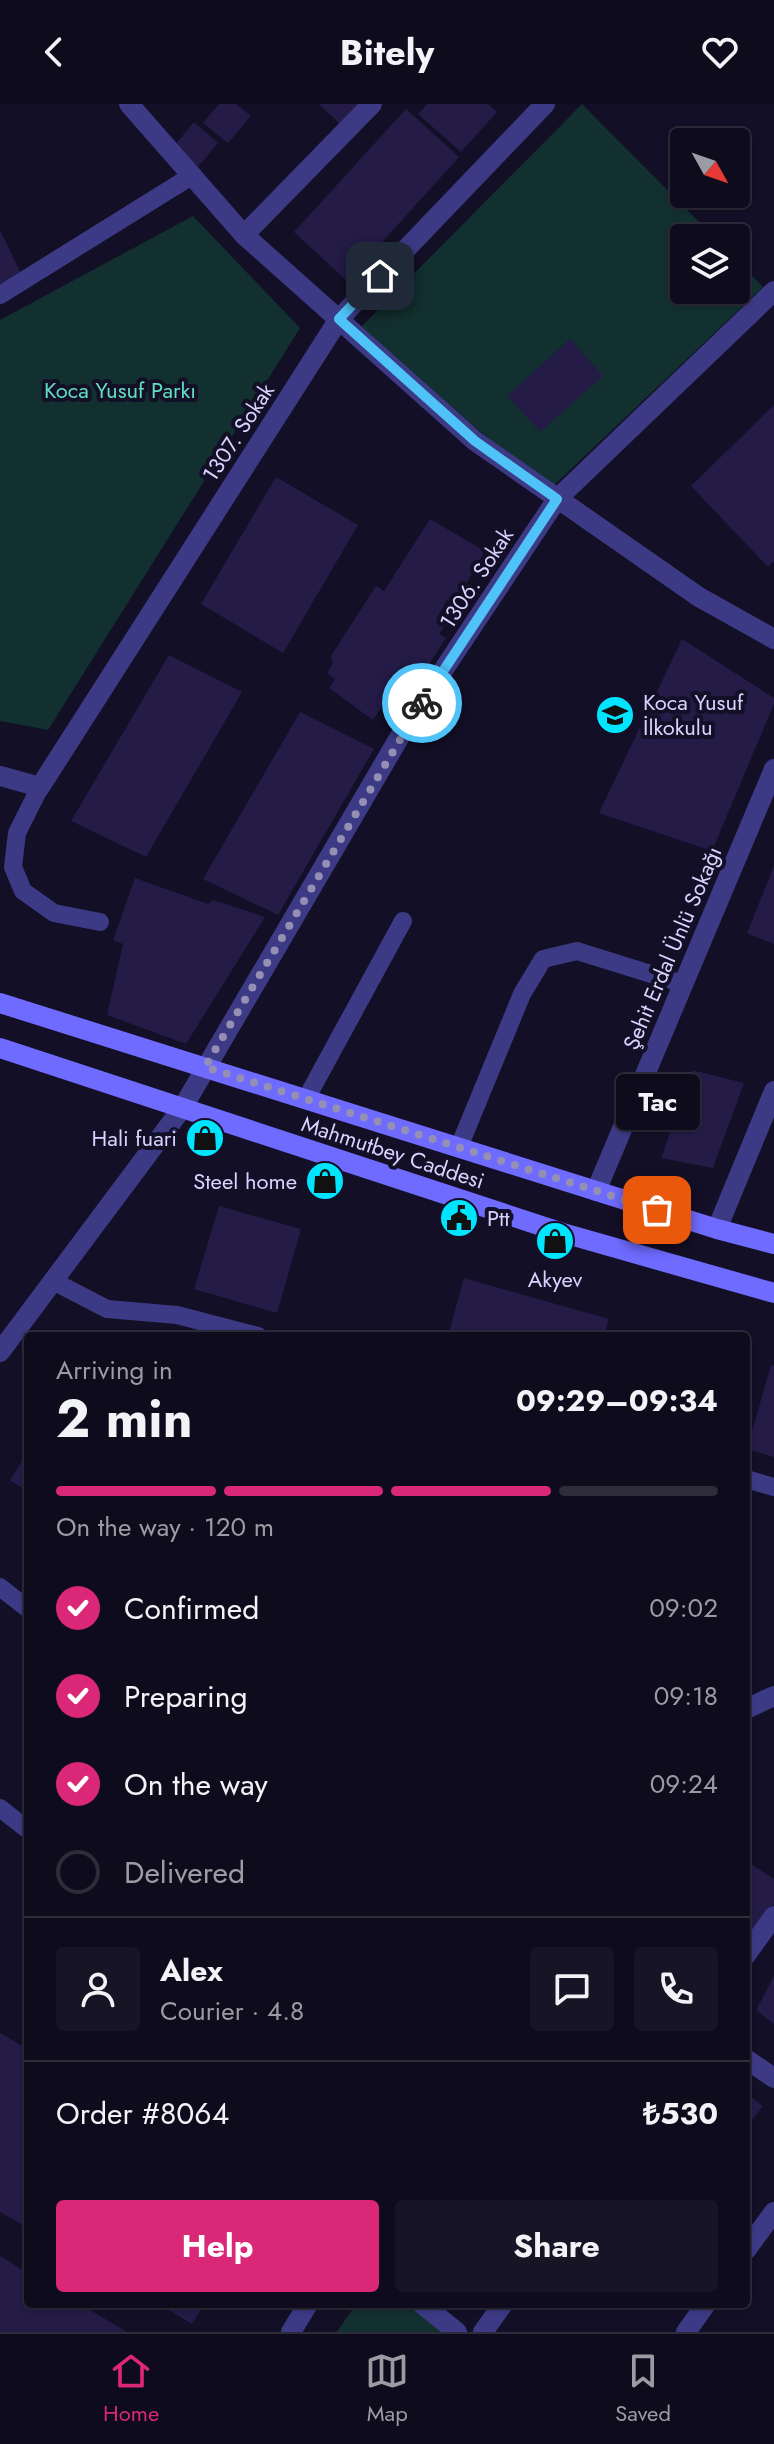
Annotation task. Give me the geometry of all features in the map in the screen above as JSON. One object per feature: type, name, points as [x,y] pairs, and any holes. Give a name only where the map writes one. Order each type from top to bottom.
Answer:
[{"type":"main road","name":"Mahmutbey Caddesi","points":[[0,1003],[717,1229],[774,1244]]},
{"type":"main road","name":"Mahmutbey Caddesi","points":[[0,1048],[563,1233],[774,1293]]},
{"type":"street","points":[[244,235],[372,104]]},
{"type":"street","name":"1307. Sokak","points":[[40,787],[339,319],[545,104]]},
{"type":"street","points":[[139,107],[244,235],[475,441],[699,597],[774,639]]},
{"type":"street","name":"1306. Sokak","points":[[0,1352],[183,1107],[406,726],[557,499],[774,291]]},
{"type":"street","name":"Şehit Erdal Ünlü Sokağı","points":[[596,1191],[774,769]]},
{"type":"street","points":[[0,776],[40,787]]},
{"type":"street","points":[[717,1229],[774,1091]]},
{"type":"street","points":[[750,1707],[774,1696]]},
{"type":"street","points":[[750,1949],[774,1916]]},
{"type":"street","points":[[750,2062],[774,2078]]},
{"type":"street","points":[[750,2245],[774,2212]]},
{"type":"street","points":[[291,2332],[306,2308]]},
{"type":"street","points":[[427,2308],[457,2332]]},
{"type":"street","points":[[483,2332],[500,2308]]},
{"type":"street","points":[[686,2332],[703,2308]]},
{"type":"lane","points":[[0,295],[193,175]]},
{"type":"lane","points":[[40,787],[17,833],[13,867],[23,891],[54,913],[100,922]]},
{"type":"lane","points":[[306,1099],[403,921]]},
{"type":"lane","points":[[459,1147],[522,994],[543,959],[577,951],[683,984]]},
{"type":"lane","points":[[53,1281],[107,1309],[177,1315],[243,1332]]},
{"type":"lane","points":[[750,1480],[774,1487]]},
{"type":"lane","points":[[0,1587],[24,1606]]},
{"type":"lane","points":[[0,1808],[24,1827]]},
{"type":"green space","points":[[582,104],[670,193],[670,208],[685,208],[701,224],[670,224],[670,304],[745,304],[550,489],[358,330]]},
{"type":"green space","name":"Koca Yusuf Parkı","points":[[193,216],[300,328],[48,730],[0,721],[0,320]]},
{"type":"green space","points":[[750,274],[763,287],[750,299]]},
{"type":"green space","points":[[353,2308],[413,2308],[443,2332],[337,2332]]},
{"type":"building","points":[[219,104],[236,104],[251,116],[228,143],[203,123]]},
{"type":"building","points":[[319,104],[364,104],[342,126]]},
{"type":"building","points":[[427,104],[488,104],[497,112],[461,152],[418,114]]},
{"type":"building","points":[[406,109],[459,157],[347,281],[294,232]]},
{"type":"building","points":[[194,122],[218,143],[197,168],[173,147]]},
{"type":"building","points":[[0,230],[21,274],[0,284]]},
{"type":"building","points":[[570,339],[603,376],[540,432],[507,396]]},
{"type":"building","points":[[774,405],[774,561],[768,567],[691,486]]},
{"type":"building","points":[[276,477],[358,525],[283,653],[201,604]]},
{"type":"building","points":[[430,519],[485,551],[455,603],[447,600],[439,614],[448,620],[439,634],[446,638],[404,703],[395,701],[387,713],[383,705],[373,720],[329,688],[335,679],[327,673],[333,663],[331,656],[376,586],[384,591]]},
{"type":"building","points":[[682,639],[774,698],[712,851],[599,813]]},
{"type":"building","points":[[169,655],[242,692],[146,857],[71,821]]},
{"type":"building","points":[[300,712],[374,749],[278,915],[203,879]]},
{"type":"building","points":[[774,866],[774,944],[747,933]]},
{"type":"building","points":[[135,878],[208,904],[213,900],[265,917],[186,1044],[107,1015],[123,944],[113,940]]},
{"type":"building","points":[[692,1070],[744,1083],[713,1168],[661,1158]]},
{"type":"building","points":[[219,1206],[301,1229],[277,1313],[194,1289]]},
{"type":"building","points":[[464,1278],[609,1319],[605,1332],[449,1332]]},
{"type":"building","points":[[771,1365],[774,1366],[774,1457],[750,1450],[750,1438]]},
{"type":"building","points":[[24,1457],[24,1489],[10,1480]]},
{"type":"building","points":[[750,1863],[774,1879],[774,1904],[750,1937]]},
{"type":"building","points":[[774,1976],[774,2024],[756,2010]]},
{"type":"building","points":[[0,2033],[24,2047],[24,2226],[0,2212]]},
{"type":"building","points":[[750,2096],[763,2106],[750,2123]]},
{"type":"building","points":[[0,2256],[24,2271],[24,2308],[87,2308],[127,2332],[0,2332]]},
{"type":"building","points":[[166,2308],[202,2308],[192,2324]]},
{"type":"way so far","points":[[422,703],[205,1067],[657,1210]]},
{"type":"place","name":"Koca Yusuf İlkokulu","points":[[615,715]]},
{"type":"place","name":"Hali fuari","points":[[205,1138]]},
{"type":"place","name":"Steel home","points":[[325,1181]]},
{"type":"place","name":"Tac","points":[[657,1210]]},
{"type":"place","name":"Ptt","points":[[459,1218]]},
{"type":"place","name":"Akyev","points":[[555,1241]]},
{"type":"route","points":[[380,276],[339,319],[475,441],[557,499],[422,703]]}]
